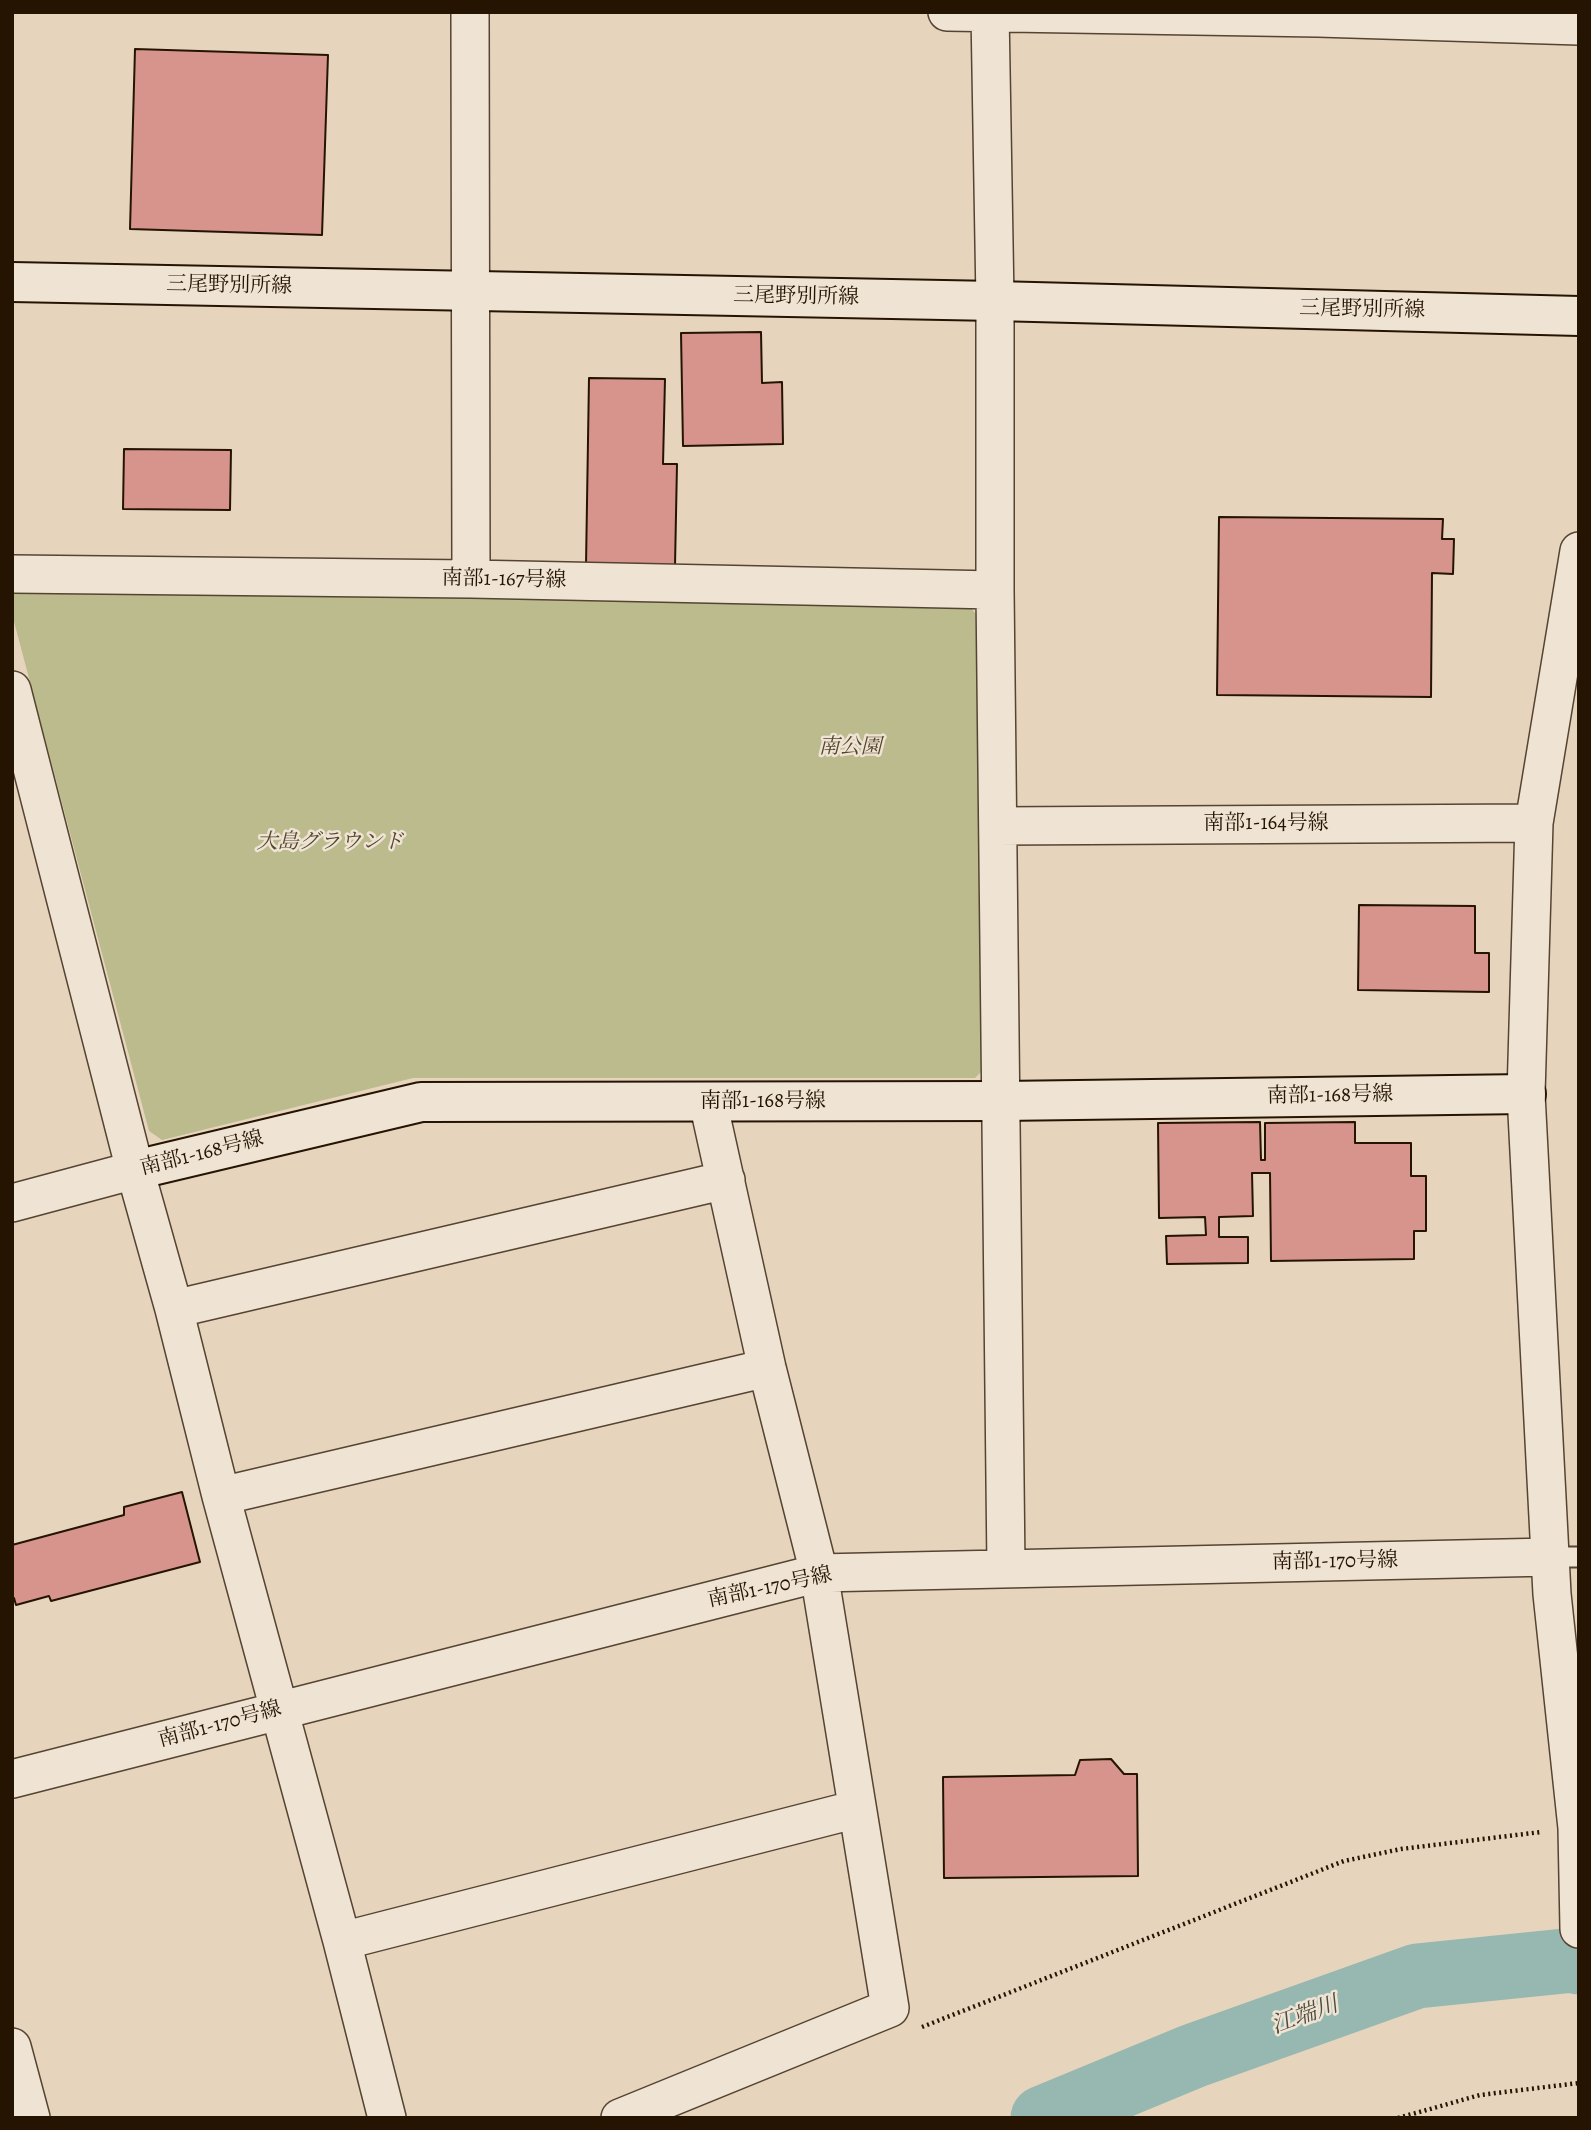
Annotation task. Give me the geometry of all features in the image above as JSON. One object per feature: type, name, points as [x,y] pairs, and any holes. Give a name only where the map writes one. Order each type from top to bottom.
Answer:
[{"type":"main road","name":"三尾野別所線","points":[[12,282],[995,301],[1579,316]]},
{"type":"main road","name":"南部1-168号線","points":[[135,1170],[422,1102],[1002,1101],[1526,1094]]},
{"type":"street","points":[[470,12],[471,579]]},
{"type":"street","points":[[947,12],[1318,15],[1579,26]]},
{"type":"street","points":[[990,12],[1006,1568]]},
{"type":"street","points":[[1579,551],[1534,823],[1526,1094],[1564,1557],[1579,1930]]},
{"type":"street","name":"南部1-167号線","points":[[12,573],[995,590]]},
{"type":"street","points":[[12,690],[135,1170],[387,2118]]},
{"type":"street","name":"南部1-164号線","points":[[998,826],[1534,823]]},
{"type":"street","points":[[620,2118],[890,2008],[819,1573],[767,1368],[708,1102]]},
{"type":"street","name":"南部1-168号線","points":[[12,1203],[135,1170]]},
{"type":"street","points":[[174,1309],[726,1180]]},
{"type":"street","points":[[221,1496],[767,1368]]},
{"type":"street","name":"南部1-170号線","points":[[12,1779],[819,1573],[1564,1557]]},
{"type":"street","points":[[342,1941],[857,1808]]},
{"type":"street","points":[[12,2047],[31,2118]]},
{"type":"path","points":[[920,2027],[1344,1861],[1401,1849],[1577,1836]]},
{"type":"path","points":[[1398,2118],[1480,2095],[1579,2083]]},
{"type":"green space","name":"大島グラウンド","points":[[17,588],[970,607],[980,619],[984,1069],[975,1078],[413,1078],[162,1140],[149,1131],[12,614],[12,592]]},
{"type":"building","points":[[135,49],[328,55],[322,235],[130,229]]},
{"type":"building","points":[[761,332],[762,383],[782,382],[783,444],[683,446],[681,333]]},
{"type":"building","points":[[589,378],[665,379],[663,464],[677,464],[675,566],[586,565]]},
{"type":"building","points":[[124,449],[231,450],[230,510],[123,509]]},
{"type":"building","points":[[1219,517],[1443,519],[1442,539],[1454,539],[1453,574],[1432,573],[1431,697],[1217,695]]},
{"type":"building","points":[[1359,905],[1475,906],[1475,953],[1489,953],[1489,992],[1358,990]]},
{"type":"building","points":[[1260,1122],[1261,1160],[1265,1160],[1265,1123],[1355,1122],[1355,1143],[1411,1143],[1411,1176],[1426,1176],[1426,1231],[1414,1231],[1414,1259],[1271,1261],[1270,1173],[1252,1173],[1253,1216],[1219,1217],[1219,1237],[1248,1237],[1248,1263],[1167,1264],[1166,1236],[1206,1235],[1205,1217],[1159,1218],[1158,1123]]},
{"type":"building","points":[[182,1492],[200,1562],[51,1601],[49,1596],[16,1605],[14,1598],[12,1599],[12,1545],[124,1515],[124,1507]]},
{"type":"building","points":[[1111,1759],[1124,1774],[1137,1774],[1138,1876],[944,1878],[943,1777],[1075,1775],[1080,1760]]},
{"type":"waterway","name":"江端川","points":[[1043,2118],[1193,2056],[1417,1976],[1574,1960],[1579,1962]]},
{"type":"park label","name":"南公園","points":[[850,748]]}]
